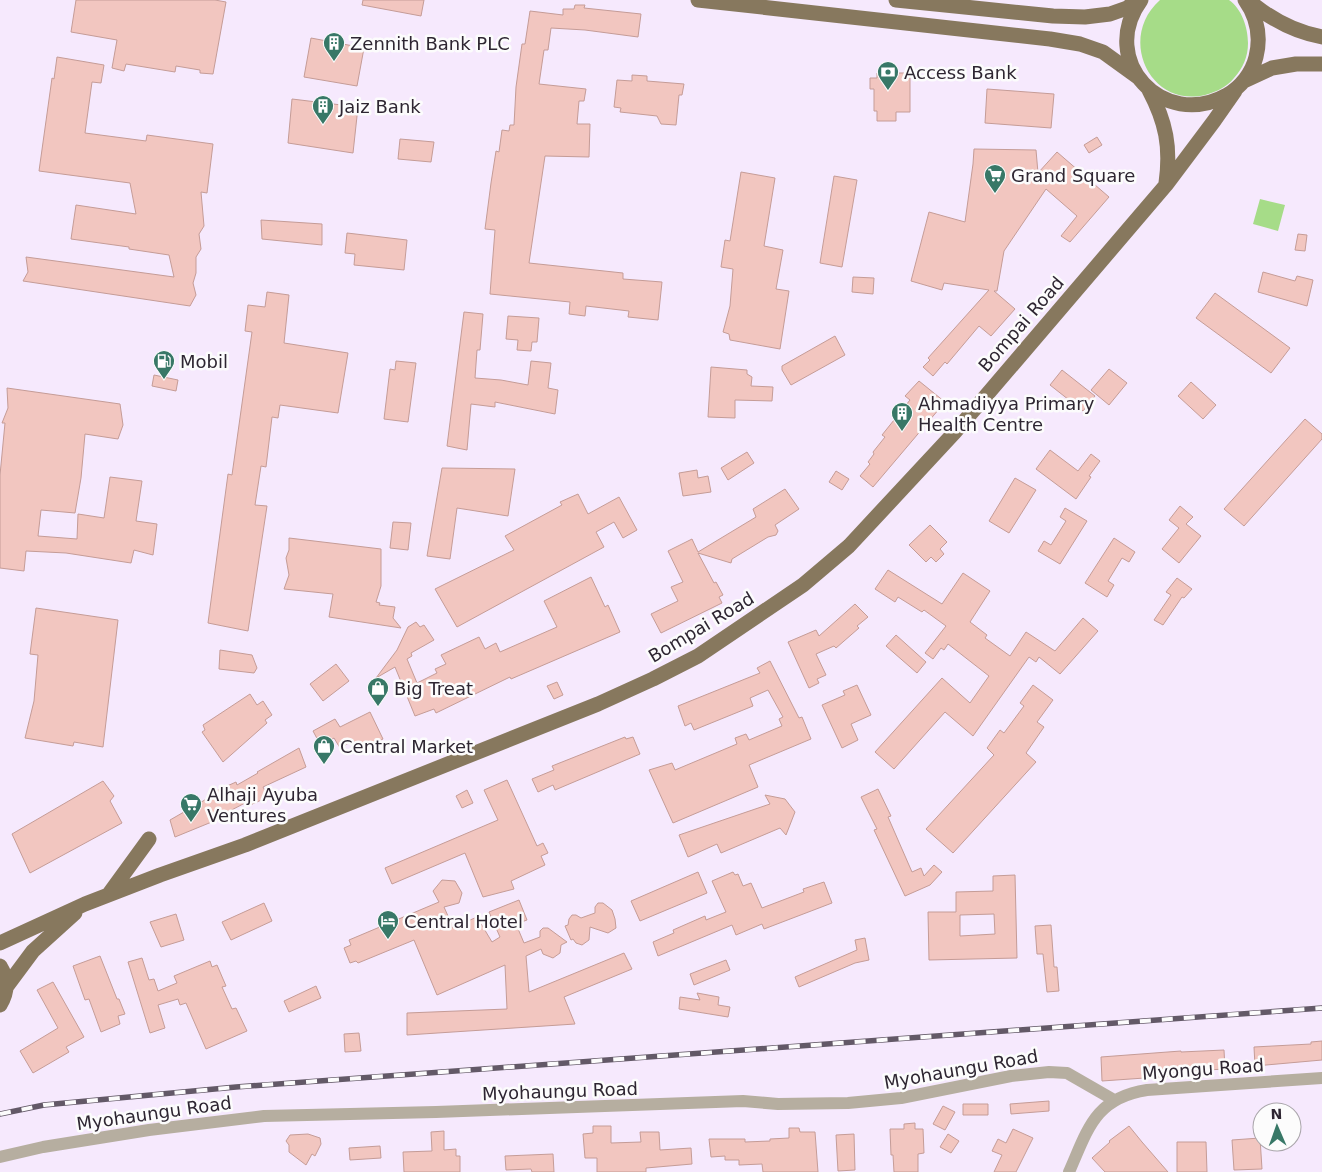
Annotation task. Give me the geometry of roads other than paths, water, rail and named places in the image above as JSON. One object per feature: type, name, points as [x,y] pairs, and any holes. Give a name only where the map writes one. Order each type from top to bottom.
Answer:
[{"type":"main road","points":[[698,0],[1050,39],[1080,44],[1103,52],[1167,101],[1190,106],[1214,102],[1272,68],[1296,64],[1322,64]]},
{"type":"main road","points":[[896,0],[1044,15],[1085,17],[1110,14],[1128,8],[1139,0]]},
{"type":"main road","points":[[1139,0],[1128,26],[1127,44],[1130,62],[1158,106],[1167,134],[1168,170],[1166,185]]},
{"type":"main road","points":[[1246,0],[1287,26],[1322,38]]},
{"type":"main road","name":"Bompai Road","points":[[0,942],[109,894],[245,846],[598,704],[698,656],[803,585],[849,546],[897,496],[955,432],[1166,185],[1254,65],[1259,46],[1258,27],[1252,9],[1246,0]]},
{"type":"main road","points":[[109,894],[149,839]]},
{"type":"main road","points":[[6,986],[33,951],[85,904]]},
{"type":"main road","points":[[0,966],[5,974],[6,986],[4,998],[0,1005]]},
{"type":"street","name":"Myohaungu Road","points":[[0,1157],[43,1147],[149,1130],[264,1116],[436,1112],[725,1101],[778,1104],[848,1103],[901,1098],[1011,1076],[1049,1072],[1067,1073],[1114,1100]]},
{"type":"street","name":"Myongu Road","points":[[1070,1172],[1090,1125],[1101,1110],[1114,1100],[1129,1093],[1147,1090],[1322,1078]]},
{"type":"railway","points":[[0,1114],[44,1105],[236,1087],[1322,1008]]},
{"type":"place","name":"Zennith Bank PLC","points":[[334,62]]},
{"type":"place","name":"Access Bank","points":[[888,91]]},
{"type":"place","name":"Jaiz Bank","points":[[323,125]]},
{"type":"place","name":"Grand Square","points":[[995,194]]},
{"type":"place","name":"Mobil","points":[[164,380]]},
{"type":"place","name":"Ahmadiyya Primary Health Centre","points":[[902,432]]},
{"type":"place","name":"Big Treat","points":[[378,707]]},
{"type":"place","name":"Central Market","points":[[324,765]]},
{"type":"place","name":"Alhaji Ayuba Ventures","points":[[191,823]]},
{"type":"place","name":"Central Hotel","points":[[388,940]]}]
